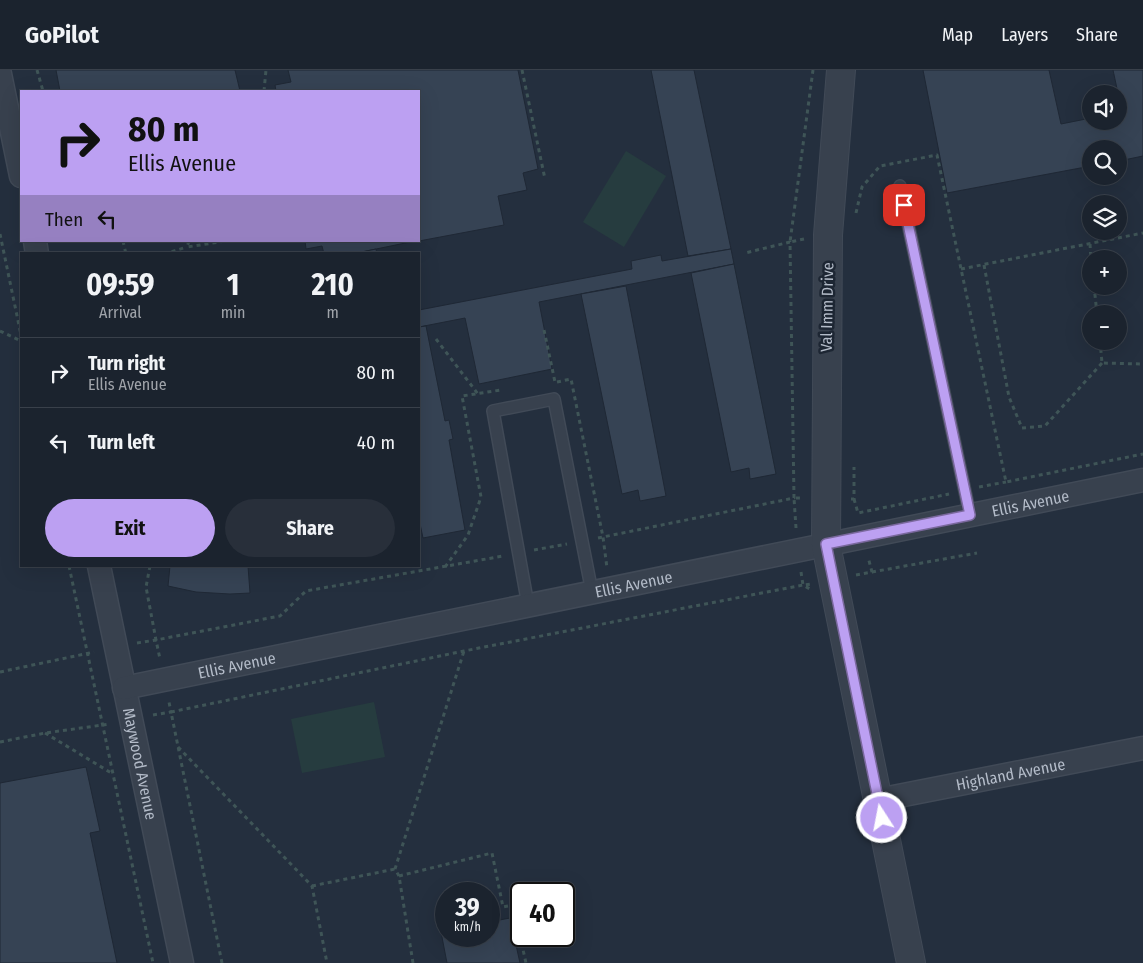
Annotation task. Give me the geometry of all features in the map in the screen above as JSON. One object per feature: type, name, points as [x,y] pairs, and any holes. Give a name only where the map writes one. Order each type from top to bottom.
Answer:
[{"type":"street","name":"Val Imm Drive","points":[[841,70],[828,235],[826,544],[911,963]]},
{"type":"street","points":[[0,74],[20,171]]},
{"type":"street","name":"Ellis Avenue","points":[[124,688],[1143,480]]},
{"type":"street","name":"Maywood Avenue","points":[[99,567],[182,963]]},
{"type":"street","name":"Highland Avenue","points":[[878,800],[1143,748]]},
{"type":"lane","points":[[900,186],[970,515]]},
{"type":"lane","points":[[528,605],[493,411],[554,399],[582,541],[601,590]]},
{"type":"path","points":[[37,70],[43,90]]},
{"type":"path","points":[[264,90],[266,70]]},
{"type":"path","points":[[522,70],[545,179]]},
{"type":"path","points":[[854,222],[862,187],[880,166],[937,155],[1006,482]]},
{"type":"path","points":[[961,269],[1143,233]]},
{"type":"path","points":[[0,234],[20,330]]},
{"type":"path","points":[[187,247],[189,242]]},
{"type":"path","points":[[171,252],[187,247],[220,242]]},
{"type":"path","points":[[150,567],[146,587],[156,640],[280,616],[306,591],[582,541],[794,498],[790,242],[745,253]]},
{"type":"path","points":[[1090,244],[1090,250]]},
{"type":"path","points":[[984,265],[1009,397],[1022,428],[1045,426],[1102,363],[1101,350]]},
{"type":"path","points":[[544,330],[555,382]]},
{"type":"path","points":[[0,331],[20,341]]},
{"type":"path","points":[[436,339],[478,394]]},
{"type":"path","points":[[1102,363],[1143,364]]},
{"type":"path","points":[[546,383],[571,379],[602,537],[601,590],[612,623]]},
{"type":"path","points":[[445,567],[468,535],[481,497],[462,396],[507,389]]},
{"type":"path","points":[[854,499],[858,513],[1143,454]]},
{"type":"path","points":[[872,572],[977,553]]},
{"type":"path","points":[[70,567],[153,963]]},
{"type":"path","points":[[0,742],[171,712],[464,650],[803,585],[817,594]]},
{"type":"path","points":[[413,963],[399,876],[395,869],[464,650]]},
{"type":"path","points":[[0,672],[88,653]]},
{"type":"path","points":[[171,712],[222,963]]},
{"type":"path","points":[[44,733],[113,774]]},
{"type":"path","points":[[178,747],[312,886],[327,963]]},
{"type":"path","points":[[399,876],[492,854],[503,907],[513,905],[526,963]]},
{"type":"path","points":[[312,886],[395,869]]},
{"type":"green space","points":[[626,151],[666,176],[624,247],[583,222]]},
{"type":"green space","points":[[374,702],[385,757],[302,773],[291,719]]},
{"type":"building","points":[[56,70],[235,70],[240,90],[60,90]]},
{"type":"building","points":[[288,70],[518,70],[538,169],[523,173],[527,190],[498,196],[504,225],[420,241],[420,90],[276,90],[275,85],[291,82]]},
{"type":"building","points":[[651,70],[694,70],[731,249],[688,256]]},
{"type":"building","points":[[923,70],[1049,70],[1061,124],[1082,120],[1082,130],[1127,130],[1127,85],[1116,85],[1113,70],[1143,70],[1143,156],[1127,159],[1127,140],[1082,140],[1082,168],[947,193]]},
{"type":"building","points":[[305,242],[410,242],[362,252],[324,252],[322,246],[306,249]]},
{"type":"building","points":[[376,249],[377,252],[362,252]]},
{"type":"building","points":[[731,249],[734,264],[539,302],[552,369],[479,384],[465,318],[420,327],[420,310],[632,269],[631,261],[661,255],[662,261]]},
{"type":"building","points":[[734,264],[776,474],[750,479],[749,468],[731,472],[691,273]]},
{"type":"building","points":[[626,286],[666,496],[640,501],[638,490],[622,494],[581,294]]},
{"type":"building","points":[[426,326],[445,421],[449,420],[453,439],[449,440],[465,530],[423,538],[420,524],[420,327]]},
{"type":"building","points":[[170,567],[248,567],[250,593],[196,592],[168,586]]},
{"type":"building","points":[[86,767],[100,831],[90,833],[117,963],[0,963],[0,783]]},
{"type":"building","points":[[510,918],[510,947],[516,947],[520,963],[447,963],[444,947],[500,947],[500,920]]},
{"type":"route","points":[[882,818],[826,544],[970,515],[904,205]]}]
